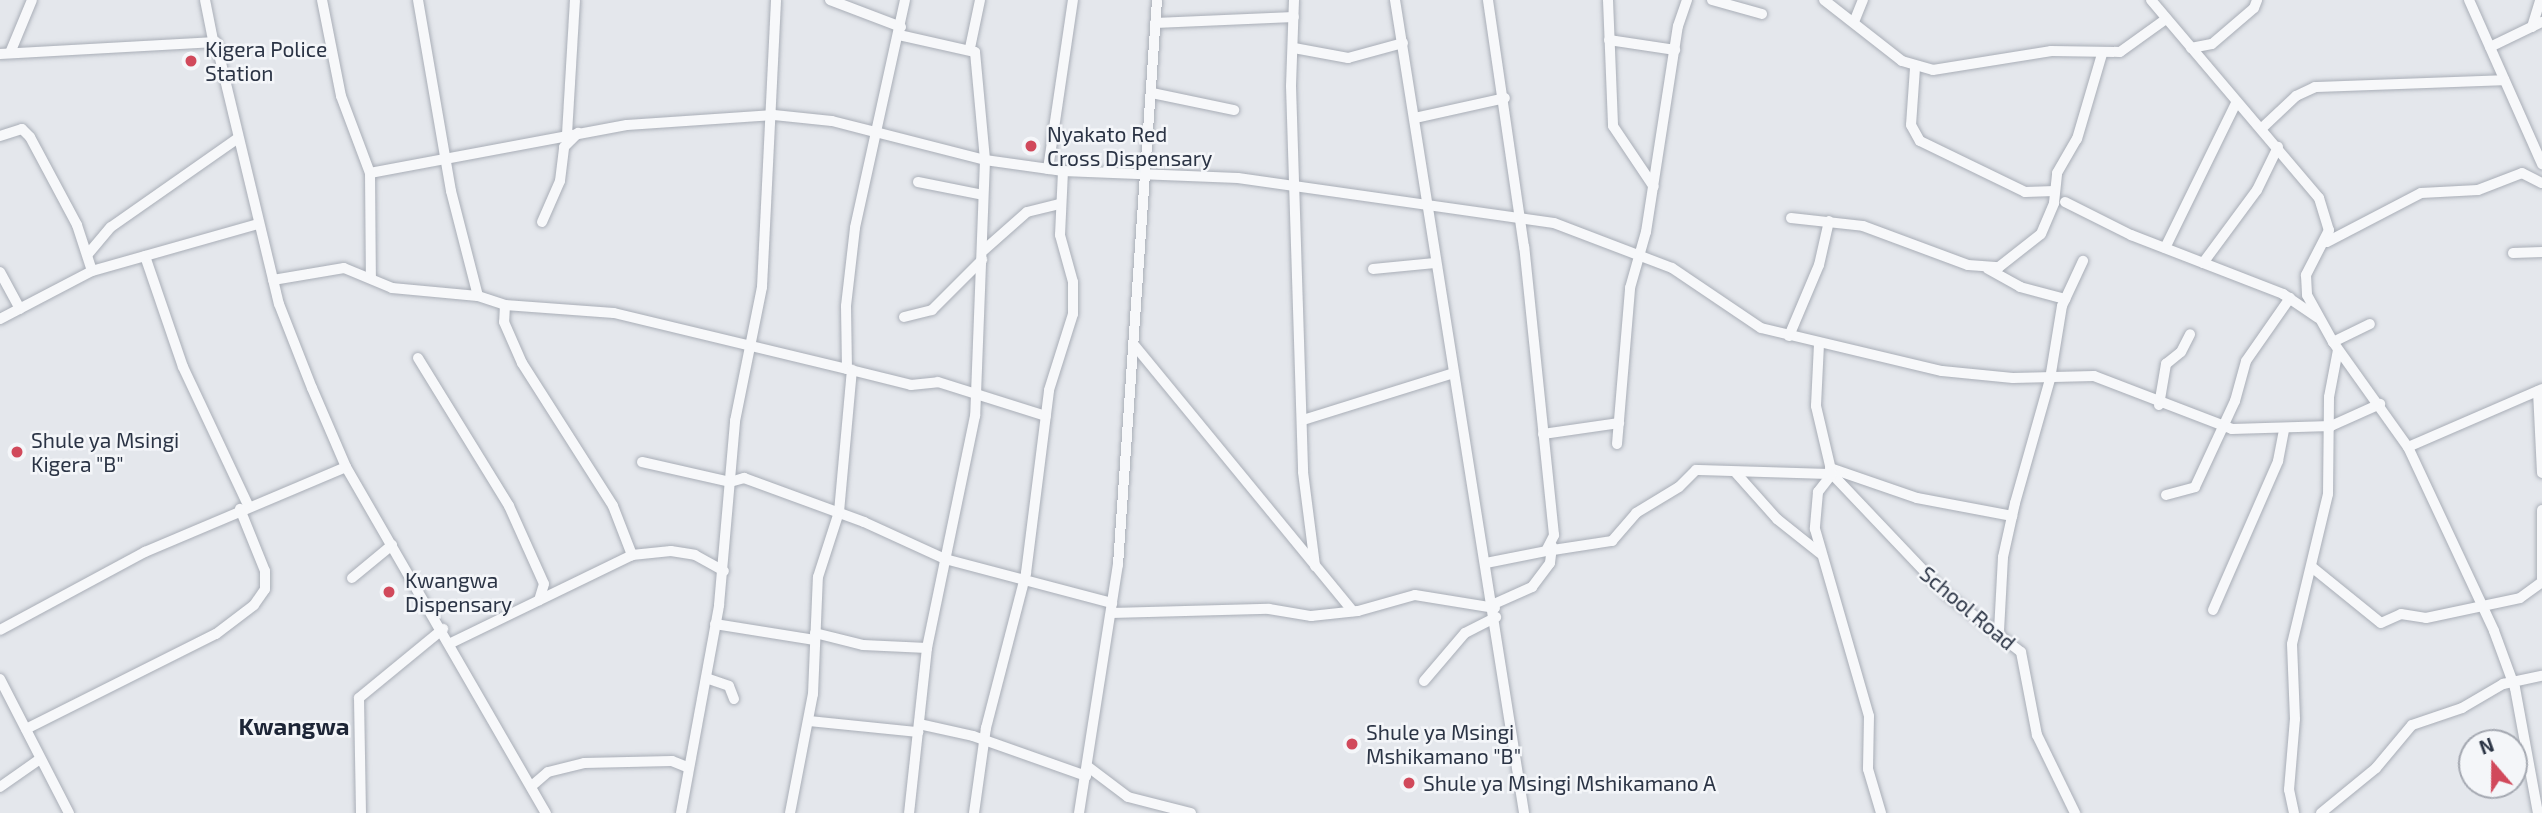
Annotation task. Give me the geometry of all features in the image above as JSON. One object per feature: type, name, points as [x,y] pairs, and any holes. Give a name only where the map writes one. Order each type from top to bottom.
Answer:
[{"type":"street","points":[[5,54],[32,0]]},
{"type":"street","points":[[205,0],[258,223],[293,344],[346,467],[534,785],[546,813]]},
{"type":"street","points":[[322,0],[341,96],[370,173],[371,278]]},
{"type":"street","points":[[418,0],[450,159],[451,191],[478,296]]},
{"type":"street","points":[[542,222],[560,181],[564,148],[572,133],[575,0]]},
{"type":"street","points":[[681,813],[687,767],[724,571],[730,482],[750,342],[762,286],[774,115],[776,0]]},
{"type":"street","points":[[830,0],[900,31],[970,48]]},
{"type":"street","points":[[790,813],[809,720],[818,577],[839,512],[850,370],[850,266],[905,0]]},
{"type":"street","points":[[909,813],[927,648],[975,416],[972,391],[983,255],[985,160],[978,61],[970,48],[980,0]]},
{"type":"street","points":[[1048,169],[1073,0]]},
{"type":"street","points":[[1079,813],[1112,608],[1136,346],[1144,172],[1157,0]]},
{"type":"street","points":[[1294,0],[1295,187],[1303,472],[1315,566]]},
{"type":"street","points":[[1395,0],[1435,263],[1495,610],[1524,813]]},
{"type":"street","points":[[1424,681],[1465,633],[1532,587],[1553,548],[1543,434],[1505,97],[1488,0]]},
{"type":"street","points":[[1608,0],[1613,126],[1654,187]]},
{"type":"street","points":[[1616,444],[1628,306],[1654,187],[1675,50],[1687,0]]},
{"type":"street","points":[[1712,0],[1762,14]]},
{"type":"street","points":[[1824,0],[1916,68],[1949,69],[2051,51],[2102,54],[2131,46],[2166,19]]},
{"type":"street","points":[[1854,22],[1863,0]]},
{"type":"street","points":[[2151,0],[2319,198],[2329,220],[2327,242],[2305,282],[2318,318],[2408,447],[2483,606],[2513,681],[2538,813]]},
{"type":"street","points":[[2191,48],[2212,44],[2254,8],[2257,0]]},
{"type":"street","points":[[2469,0],[2542,164]]},
{"type":"street","points":[[2490,47],[2537,25],[2540,0]]},
{"type":"street","points":[[1155,23],[1294,17]]},
{"type":"street","points":[[5,54],[213,40]]},
{"type":"street","points":[[1609,40],[1675,50]]},
{"type":"street","points":[[1294,48],[1348,58],[1403,43]]},
{"type":"street","points":[[1988,269],[2036,241],[2102,54]]},
{"type":"street","points":[[1916,68],[1912,130],[1920,141],[2025,192],[2055,191]]},
{"type":"street","points":[[2262,129],[2296,96],[2315,88],[2504,80]]},
{"type":"street","points":[[1152,93],[1234,110]]},
{"type":"street","points":[[1415,118],[1505,97]]},
{"type":"street","points":[[2165,247],[2236,103]]},
{"type":"street","points":[[370,173],[572,133],[774,115],[832,121],[985,160],[1048,169],[1144,172],[1295,187],[1427,202],[1518,217],[1596,235],[1641,253],[1702,286],[1749,323],[1789,336],[1942,371],[2050,379],[2094,376],[2159,405],[2223,428],[2284,431],[2331,426],[2380,404]]},
{"type":"street","points":[[0,136],[27,132],[88,254],[92,271]]},
{"type":"street","points":[[88,254],[111,227],[238,138]]},
{"type":"street","points":[[2203,262],[2253,198],[2278,147]]},
{"type":"street","points":[[974,813],[984,740],[1025,582],[1046,416],[1074,302],[1060,235],[1063,171]]},
{"type":"street","points":[[2327,242],[2421,193],[2478,190],[2522,173],[2542,183]]},
{"type":"street","points":[[918,181],[983,195]]},
{"type":"street","points":[[2065,202],[2165,247],[2290,298],[2318,318]]},
{"type":"street","points":[[904,317],[932,310],[1027,212],[1060,204]]},
{"type":"street","points":[[1791,218],[1829,220],[1863,226],[1988,269],[2020,287],[2065,299]]},
{"type":"street","points":[[1789,336],[1819,265],[1829,220]]},
{"type":"street","points":[[0,318],[92,271],[258,223]]},
{"type":"street","points":[[2513,253],[2542,252]]},
{"type":"street","points":[[26,729],[216,634],[254,605],[265,589],[265,571],[244,507],[183,367],[145,256]]},
{"type":"street","points":[[1999,631],[2003,557],[2012,516],[2050,379],[2065,299],[2083,261]]},
{"type":"street","points":[[1373,269],[1435,263]]},
{"type":"street","points":[[273,280],[328,268],[371,278],[416,293],[478,296],[505,305],[614,313],[750,342],[799,360],[911,385],[938,382],[1046,416]]},
{"type":"street","points":[[0,272],[20,309]]},
{"type":"street","points":[[2166,495],[2194,488],[2223,428],[2246,361],[2290,298]]},
{"type":"street","points":[[505,305],[504,322],[522,363],[614,506],[632,555]]},
{"type":"street","points":[[2294,813],[2289,790],[2295,719],[2292,645],[2313,568],[2330,485],[2330,390],[2336,346],[2370,324]]},
{"type":"street","points":[[2159,405],[2166,364],[2190,334]]},
{"type":"street","points":[[1819,344],[1816,406],[1831,471]]},
{"type":"street","points":[[1136,346],[1220,443],[1353,611]]},
{"type":"street","points":[[418,358],[509,506],[544,584],[539,600]]},
{"type":"street","points":[[1303,420],[1454,373]]},
{"type":"street","points":[[2408,447],[2540,390],[2542,473]]},
{"type":"street","points":[[1543,434],[1619,423]]},
{"type":"street","points":[[2213,610],[2278,461],[2284,431]]},
{"type":"street","points":[[642,462],[730,482],[744,478],[839,512],[945,559],[1112,608],[1269,609],[1311,616],[1353,611],[1415,594],[1495,610]]},
{"type":"street","points":[[0,630],[101,574],[244,507],[346,467]]},
{"type":"street","points":[[1486,563],[1553,548],[1612,541],[1636,513],[1679,487],[1691,471],[1706,467],[1736,473],[1831,471],[1917,498],[2012,516]]},
{"type":"street","points":[[1831,471],[1823,481],[1815,509],[1821,554],[1869,716],[1868,769],[1881,813]]},
{"type":"street","name":"School Road","points":[[1831,471],[1946,594],[1999,631],[2025,663],[2037,735],[2075,813]]},
{"type":"street","points":[[1736,473],[1777,519],[1821,554]]},
{"type":"street","points":[[2313,568],[2379,622],[2401,614],[2426,618],[2523,597],[2542,580],[2542,510]]},
{"type":"street","points":[[352,578],[392,545]]},
{"type":"street","points":[[451,643],[632,555],[671,551],[695,555],[724,571]]},
{"type":"street","points":[[715,624],[815,636],[863,645],[927,648]]},
{"type":"street","points":[[361,813],[359,698],[443,629]]},
{"type":"street","points":[[2322,813],[2383,762],[2412,726],[2513,681],[2542,676]]},
{"type":"street","points":[[705,678],[729,686],[734,699]]},
{"type":"street","points":[[0,679],[69,813]]},
{"type":"street","points":[[809,720],[918,728],[984,740],[1087,771],[1128,797],[1184,812]]},
{"type":"street","points":[[0,787],[40,759]]},
{"type":"street","points":[[534,785],[548,772],[584,763],[671,761],[687,767]]},
{"type":"street","points":[[2530,771],[2542,774]]},
{"type":"place","name":"Kigera Police Station","points":[[191,61]]},
{"type":"place","name":"Nyakato Red Cross Dispensary","points":[[1031,146]]},
{"type":"place","name":"Shule ya Msingi Kigera \"B\"","points":[[17,452]]},
{"type":"place","name":"Kwangwa Dispensary","points":[[389,592]]},
{"type":"place","name":"Shule ya Msingi Mshikamano \"B\"","points":[[1352,744]]},
{"type":"place","name":"Shule ya Msingi Mshikamano A","points":[[1409,783]]},
{"type":"district","name":"Kwangwa","points":[[294,726]]}]
